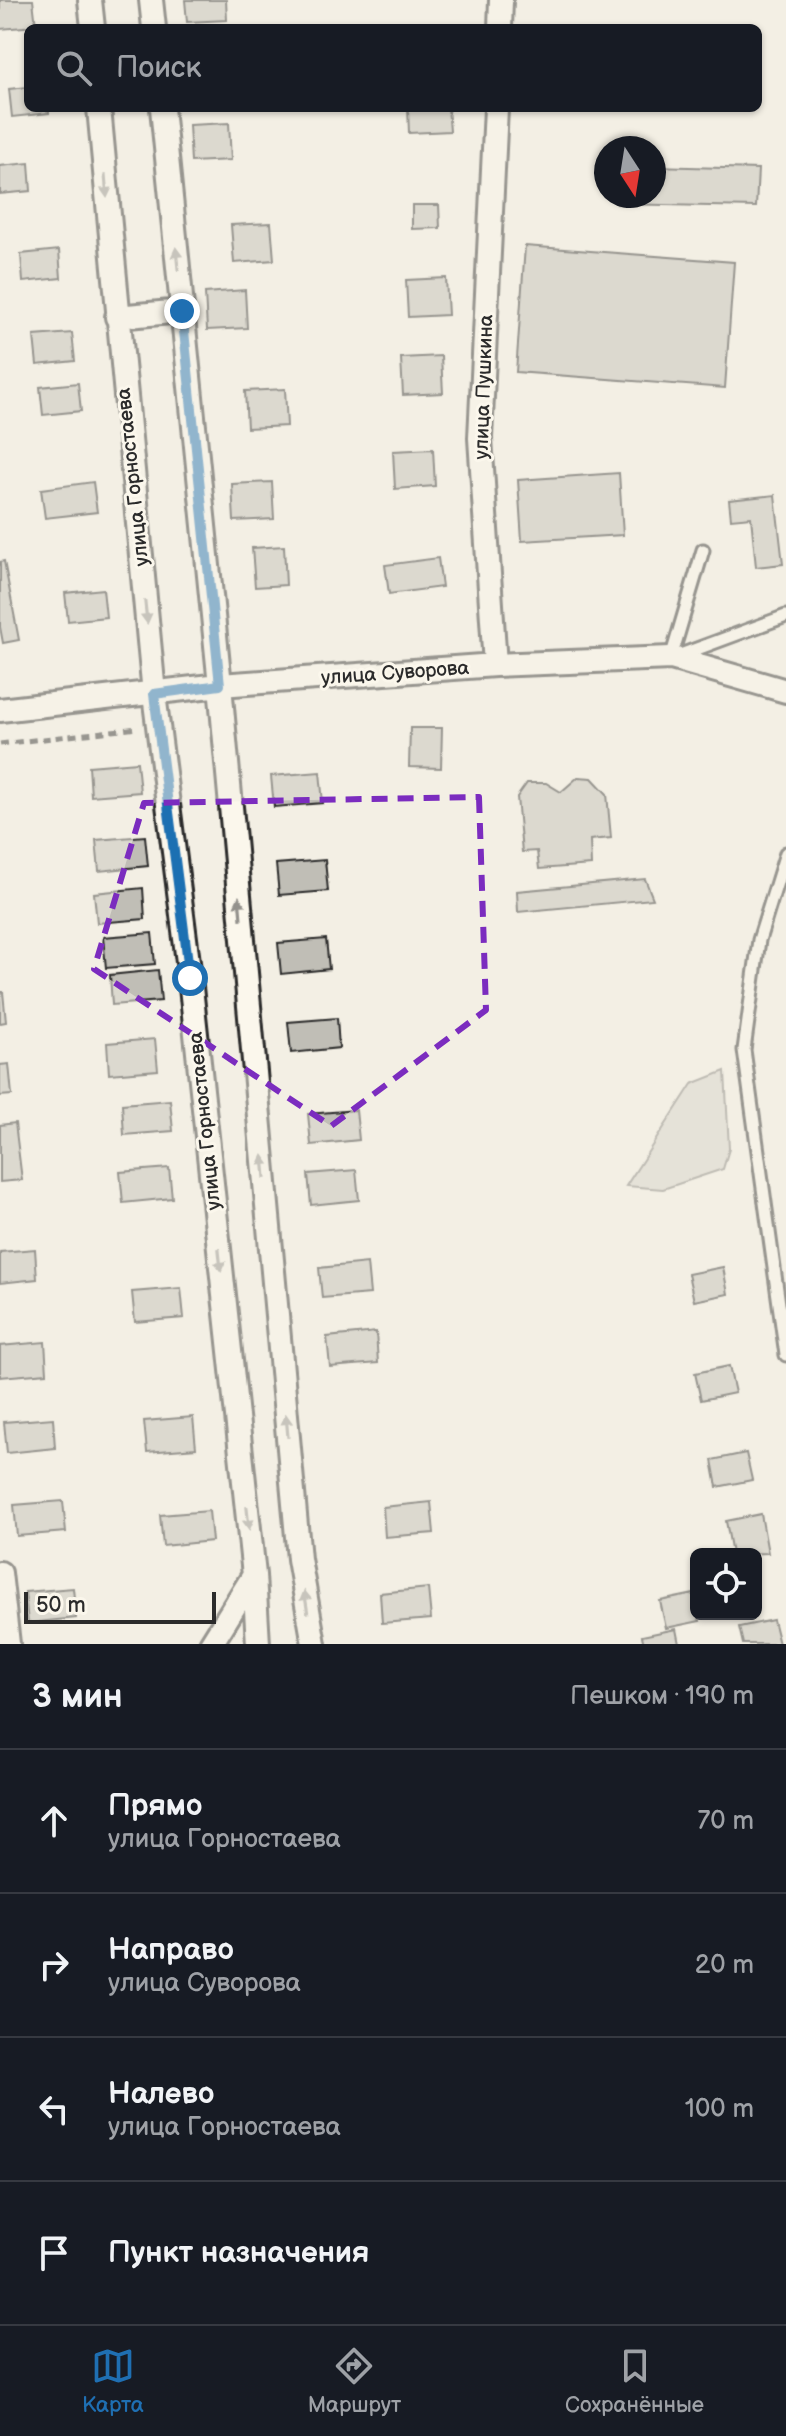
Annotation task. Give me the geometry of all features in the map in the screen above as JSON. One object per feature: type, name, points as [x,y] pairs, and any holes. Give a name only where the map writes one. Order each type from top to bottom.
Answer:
[{"type":"street","points":[[92,0],[93,24]]},
{"type":"street","points":[[151,0],[154,24]]},
{"type":"street","points":[[500,24],[501,0]]},
{"type":"street","name":"улица Горностаева","points":[[99,112],[154,694],[190,978],[254,1575],[258,1644]]},
{"type":"street","points":[[162,112],[220,685],[299,1559],[314,1644]]},
{"type":"street","name":"улица Пушкина","points":[[495,665],[480,438],[496,112]]},
{"type":"street","points":[[117,317],[182,311]]},
{"type":"street","name":"улица Суворова","points":[[0,710],[220,685],[495,665],[671,658],[786,691]]},
{"type":"street","points":[[0,1573],[8,1644]]},
{"type":"street","points":[[211,1644],[254,1575]]},
{"type":"lane","points":[[671,658],[703,550]]},
{"type":"lane","points":[[671,658],[786,616]]},
{"type":"lane","points":[[786,853],[759,940],[744,1050],[786,1355]]},
{"type":"path","points":[[0,744],[158,726]]},
{"type":"highlighted area","points":[[479,797],[486,1010],[331,1126],[94,969],[144,803]]},
{"type":"shaded area","points":[[725,1071],[729,1149],[723,1169],[663,1189],[626,1186],[692,1084]]},
{"type":"building","points":[[0,0],[33,0],[36,24],[0,29]]},
{"type":"building","points":[[185,0],[226,0],[227,20],[187,22]]},
{"type":"building","points":[[24,87],[24,112],[49,113],[12,117],[9,89]]},
{"type":"building","points":[[408,112],[448,112],[450,131],[409,133]]},
{"type":"building","points":[[229,123],[231,160],[191,162],[189,125]]},
{"type":"building","points":[[29,163],[31,191],[0,194],[0,166]]},
{"type":"building","points":[[666,166],[758,169],[756,207],[666,205]]},
{"type":"building","points":[[412,205],[439,205],[440,228],[412,229]]},
{"type":"building","points":[[271,223],[274,260],[234,263],[231,225]]},
{"type":"building","points":[[525,246],[734,262],[725,388],[516,372]]},
{"type":"building","points":[[59,250],[61,278],[23,282],[21,254]]},
{"type":"building","points":[[446,278],[448,315],[408,317],[406,280]]},
{"type":"building","points":[[245,290],[247,328],[207,330],[205,293]]},
{"type":"building","points":[[72,333],[75,361],[37,365],[34,336]]},
{"type":"building","points":[[441,356],[443,393],[403,395],[401,358]]},
{"type":"building","points":[[78,383],[81,411],[43,415],[40,387]]},
{"type":"building","points":[[285,389],[287,426],[247,428],[245,391]]},
{"type":"building","points":[[433,449],[435,486],[395,489],[393,451]]},
{"type":"building","points":[[619,473],[623,535],[522,541],[518,480]]},
{"type":"building","points":[[93,482],[97,512],[45,518],[41,489]]},
{"type":"building","points":[[272,482],[274,519],[234,521],[232,484]]},
{"type":"building","points":[[775,495],[783,564],[756,567],[751,517],[731,519],[729,500]]},
{"type":"building","points":[[284,546],[286,585],[255,587],[252,548]]},
{"type":"building","points":[[438,558],[442,587],[389,594],[385,565]]},
{"type":"building","points":[[4,561],[19,640],[3,643],[0,627],[0,562]]},
{"type":"building","points":[[103,589],[106,617],[68,621],[65,593]]},
{"type":"building","points":[[410,728],[442,728],[441,768],[409,767]]},
{"type":"building","points":[[137,762],[140,792],[91,796],[89,766]]},
{"type":"building","points":[[320,772],[323,803],[274,807],[271,776]]},
{"type":"building","points":[[578,777],[592,778],[607,794],[611,838],[590,840],[591,865],[539,869],[537,851],[522,852],[517,797],[527,783],[546,783],[561,792]]},
{"type":"building","points":[[145,836],[148,866],[99,871],[96,840]]},
{"type":"building","points":[[325,860],[328,891],[279,895],[276,864]]},
{"type":"building","points":[[645,879],[653,899],[518,912],[517,891]]},
{"type":"building","points":[[143,888],[145,919],[97,923],[94,893]]},
{"type":"building","points":[[152,933],[155,964],[106,968],[103,937]]},
{"type":"building","points":[[326,939],[329,969],[281,974],[278,943]]},
{"type":"building","points":[[158,970],[161,1001],[112,1005],[110,975]]},
{"type":"building","points":[[0,992],[3,992],[6,1022],[0,1023]]},
{"type":"building","points":[[337,1018],[339,1048],[291,1053],[288,1022]]},
{"type":"building","points":[[155,1039],[158,1070],[109,1074],[107,1043]]},
{"type":"building","points":[[9,1064],[12,1095],[0,1096],[0,1065]]},
{"type":"building","points":[[170,1100],[173,1131],[124,1135],[122,1104]]},
{"type":"building","points":[[356,1110],[359,1140],[311,1145],[308,1114]]},
{"type":"building","points":[[15,1123],[22,1180],[0,1182],[0,1125]]},
{"type":"building","points":[[169,1168],[172,1198],[123,1203],[120,1172]]},
{"type":"building","points":[[356,1170],[359,1200],[311,1205],[308,1174]]},
{"type":"building","points":[[35,1249],[37,1279],[0,1283],[0,1252]]},
{"type":"building","points":[[367,1263],[370,1294],[322,1298],[319,1268]]},
{"type":"building","points":[[723,1267],[728,1294],[694,1301],[688,1274]]},
{"type":"building","points":[[181,1288],[184,1318],[135,1322],[132,1292]]},
{"type":"building","points":[[376,1332],[378,1363],[330,1367],[327,1337]]},
{"type":"building","points":[[45,1342],[47,1373],[0,1377],[0,1346]]},
{"type":"building","points":[[729,1366],[735,1393],[701,1400],[695,1373]]},
{"type":"building","points":[[193,1417],[196,1448],[147,1452],[144,1421]]},
{"type":"building","points":[[53,1418],[55,1448],[7,1453],[4,1422]]},
{"type":"building","points":[[746,1453],[752,1480],[717,1487],[712,1460]]},
{"type":"building","points":[[63,1501],[66,1532],[17,1536],[14,1505]]},
{"type":"building","points":[[431,1502],[434,1533],[385,1537],[383,1507]]},
{"type":"building","points":[[209,1511],[212,1541],[163,1546],[160,1515]]},
{"type":"building","points":[[761,1514],[768,1553],[762,1553],[762,1548],[731,1548],[726,1521]]},
{"type":"building","points":[[73,1588],[76,1618],[28,1623],[25,1592]]},
{"type":"building","points":[[428,1588],[431,1619],[382,1623],[380,1593]]},
{"type":"building","points":[[690,1595],[690,1620],[700,1621],[666,1628],[660,1601]]},
{"type":"building","points":[[773,1620],[779,1644],[743,1644],[739,1627]]},
{"type":"building","points":[[676,1629],[679,1644],[644,1644],[642,1636]]},
{"type":"route","points":[[182,311],[220,685],[154,694],[190,978]]}]
